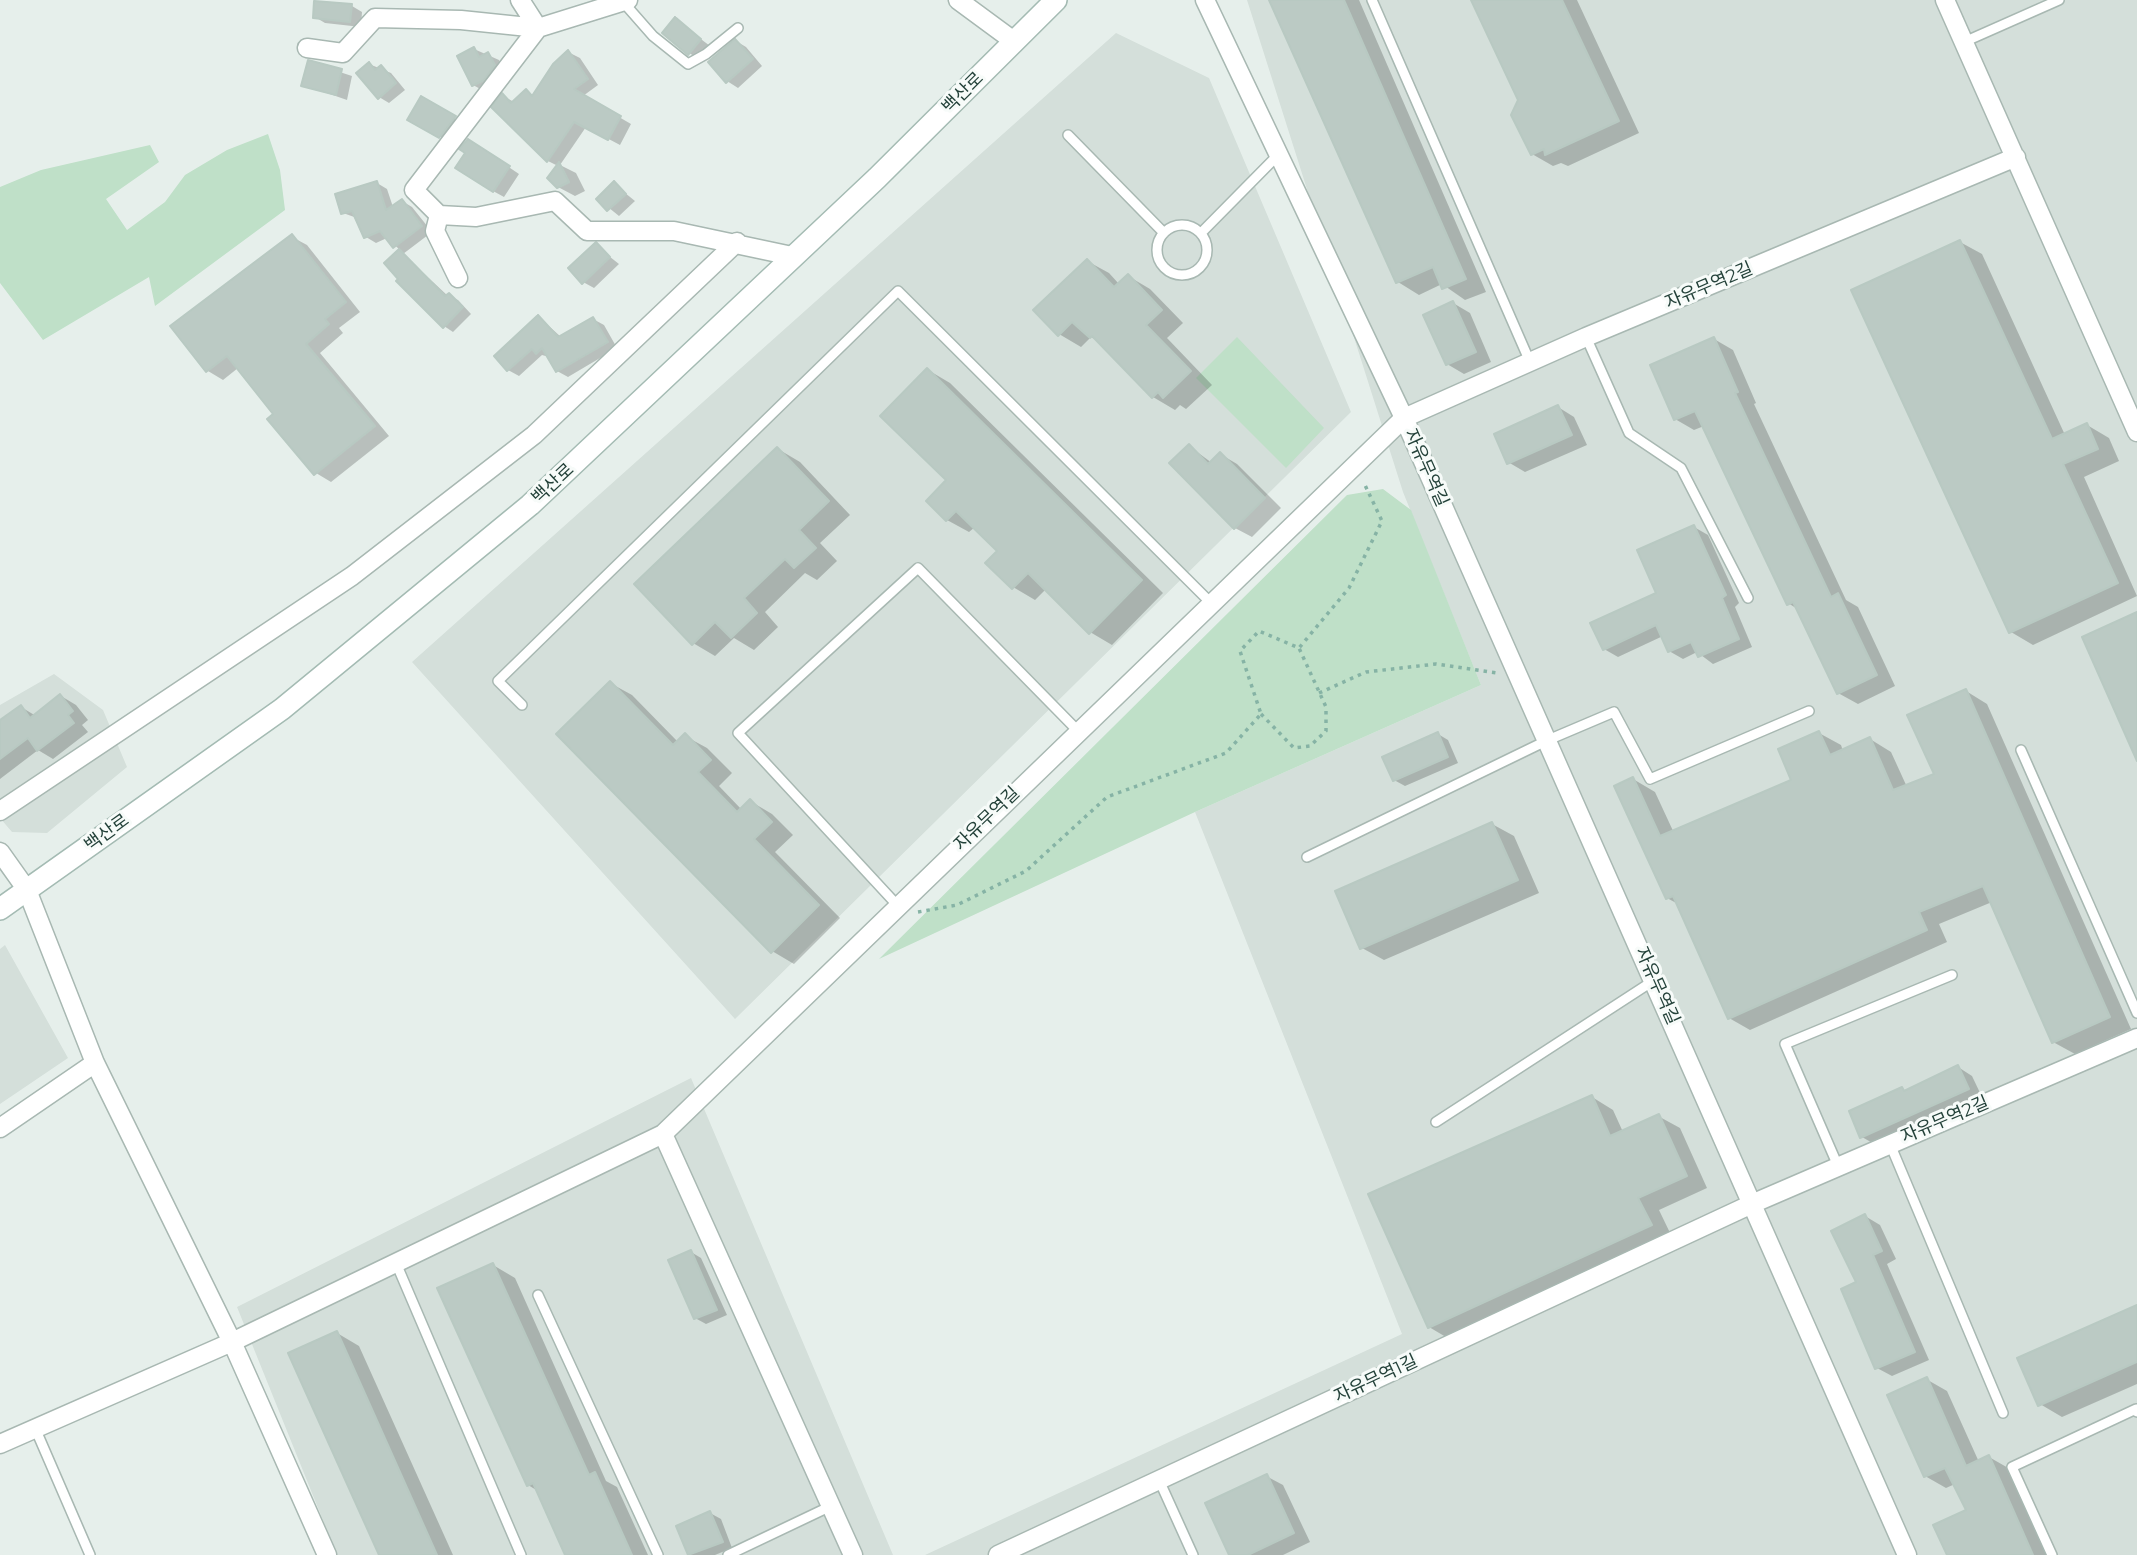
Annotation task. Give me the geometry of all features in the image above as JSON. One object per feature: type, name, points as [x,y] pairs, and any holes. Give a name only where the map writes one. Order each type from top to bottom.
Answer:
[{"type":"main road","name":"백산로","points":[[0,909],[282,709],[530,505],[877,178],[1056,0]]},
{"type":"street","points":[[520,0],[538,28]]},
{"type":"street","points":[[958,0],[1015,41]]},
{"type":"street","name":"자유무역길","points":[[1205,0],[1404,418],[1754,1202],[1907,1555]]},
{"type":"street","points":[[1945,0],[2137,432]]},
{"type":"street","points":[[307,48],[343,53],[375,18],[461,20],[538,28],[626,1]]},
{"type":"street","points":[[538,28],[415,190],[439,215],[476,217],[555,201],[587,231],[674,231],[737,242],[792,256]]},
{"type":"street","name":"자유무역2길","points":[[1404,418],[1586,337],[2016,157]]},
{"type":"street","points":[[439,215],[435,231],[458,278]]},
{"type":"street","points":[[0,811],[363,568],[534,435],[737,242]]},
{"type":"street","name":"자유무역길","points":[[0,1444],[232,1342],[663,1134],[1404,418]]},
{"type":"street","points":[[0,852],[27,890],[95,1063],[232,1342],[327,1555]]},
{"type":"street","name":"자유무역2길","points":[[1754,1202],[2137,1038]]},
{"type":"street","points":[[0,1128],[95,1063]]},
{"type":"street","points":[[663,1134],[853,1555]]},
{"type":"street","name":"자유무역1길","points":[[998,1555],[1754,1202]]},
{"type":"lane","points":[[1372,0],[1530,362]]},
{"type":"lane","points":[[1964,42],[2059,0]]},
{"type":"lane","points":[[626,1],[653,36],[688,64],[706,54],[738,28]]},
{"type":"lane","points":[[1068,135],[1164,233]]},
{"type":"lane","points":[[1201,233],[1279,154]]},
{"type":"lane","points":[[1178,225],[1195,228],[1201,233],[1207,256],[1198,270],[1182,275],[1167,270],[1161,264],[1157,248],[1164,233],[1178,225]]},
{"type":"lane","points":[[522,705],[498,681],[898,291],[1211,603]]},
{"type":"lane","points":[[1586,337],[1629,433],[1681,468],[1748,598]]},
{"type":"lane","points":[[898,906],[738,733],[918,568],[1078,731]]},
{"type":"lane","points":[[1307,856],[1548,740],[1615,712],[1650,779],[1809,711]]},
{"type":"lane","points":[[2021,750],[2137,1013]]},
{"type":"lane","points":[[1838,1166],[1785,1044],[1952,975]]},
{"type":"lane","points":[[1436,1122],[1655,980]]},
{"type":"lane","points":[[1890,1144],[2003,1413]]},
{"type":"lane","points":[[396,1263],[522,1555]]},
{"type":"lane","points":[[538,1295],[658,1555]]},
{"type":"lane","points":[[2052,1555],[2012,1467],[2136,1409],[2137,1412]]},
{"type":"lane","points":[[35,1428],[90,1555]]},
{"type":"lane","points":[[1159,1480],[1193,1555]]},
{"type":"lane","points":[[728,1555],[831,1506]]},
{"type":"path","points":[[1299,648],[1349,588],[1382,521],[1355,465]]},
{"type":"path","points":[[1259,631],[1299,648],[1319,693],[1326,707],[1326,731],[1310,746],[1294,748],[1261,714],[1240,651],[1259,631]]},
{"type":"path","points":[[1319,693],[1366,672],[1436,664],[1519,676]]},
{"type":"path","points":[[898,906],[919,912],[957,905],[1026,871],[1107,797],[1226,753],[1261,714]]},
{"type":"shaded area","points":[[1247,0],[2137,0],[2137,1555],[925,1555],[1402,1334],[1195,812],[1481,685],[1403,492]]},
{"type":"shaded area","points":[[1116,33],[1209,78],[1351,412],[735,1019],[412,662]]},
{"type":"shaded area","points":[[54,674],[103,710],[127,767],[47,833],[12,832],[0,818],[0,705]]},
{"type":"shaded area","points":[[5,945],[68,1058],[0,1104],[0,949]]},
{"type":"shaded area","points":[[691,1078],[893,1555],[337,1555],[237,1307]]},
{"type":"green space","points":[[268,134],[280,170],[285,210],[155,306],[149,277],[43,340],[0,283],[0,187],[41,170],[150,145],[159,162],[106,199],[127,230],[165,202],[185,175],[227,150]]},
{"type":"green space","points":[[1237,337],[1324,428],[1286,468],[1196,378]]},
{"type":"green space","points":[[1383,489],[1411,510],[1481,685],[1195,812],[879,959],[1347,495]]},
{"type":"building","points":[[1269,0],[1344,0],[1466,279],[1442,289],[1433,267],[1396,283]]},
{"type":"building","points":[[1471,0],[1562,0],[1619,121],[1545,155],[1544,149],[1531,155],[1511,115],[1518,100]]},
{"type":"building","points":[[314,1],[352,4],[350,22],[313,18]]},
{"type":"building","points":[[675,17],[701,39],[688,55],[662,33]]},
{"type":"building","points":[[735,39],[753,59],[726,83],[708,62]]},
{"type":"building","points":[[474,47],[479,57],[488,52],[495,65],[484,80],[472,86],[457,56]]},
{"type":"building","points":[[568,50],[588,79],[574,89],[621,116],[608,140],[574,122],[547,162],[491,107],[502,93],[511,103],[526,89],[532,96],[553,64]]},
{"type":"building","points":[[308,60],[342,69],[336,95],[301,86]]},
{"type":"building","points":[[369,62],[375,70],[381,65],[396,83],[378,99],[356,73]]},
{"type":"building","points":[[421,96],[456,116],[439,138],[407,120]]},
{"type":"building","points":[[468,139],[510,166],[493,192],[455,168],[465,153],[459,149]]},
{"type":"building","points":[[559,162],[569,182],[557,188],[547,178]]},
{"type":"building","points":[[377,181],[386,210],[402,199],[422,226],[393,248],[380,231],[364,238],[352,211],[341,214],[335,194]]},
{"type":"building","points":[[614,181],[626,194],[607,211],[596,199]]},
{"type":"building","points":[[292,234],[346,302],[325,319],[329,324],[306,344],[375,426],[314,475],[267,419],[273,414],[227,356],[206,372],[170,326]]},
{"type":"building","points":[[1960,240],[2052,439],[2087,423],[2098,449],[2063,464],[2118,583],[2009,633],[1851,290]]},
{"type":"building","points":[[596,242],[610,257],[582,284],[568,268]]},
{"type":"building","points":[[399,249],[445,296],[449,293],[463,307],[443,328],[396,281],[398,279],[384,263]]},
{"type":"building","points":[[1087,259],[1114,287],[1128,274],[1162,310],[1146,325],[1191,371],[1163,398],[1158,392],[1152,398],[1092,336],[1090,338],[1072,322],[1058,336],[1033,310]]},
{"type":"building","points":[[1453,301],[1476,352],[1446,365],[1423,315]]},
{"type":"building","points":[[538,315],[558,337],[593,317],[608,342],[556,372],[542,348],[536,354],[532,349],[507,371],[494,356]]},
{"type":"building","points":[[1714,337],[1738,392],[1735,393],[1831,597],[1838,593],[1877,675],[1837,694],[1793,602],[1787,605],[1695,411],[1674,420],[1650,365]]},
{"type":"building","points":[[927,368],[1142,580],[1089,634],[1028,573],[1012,589],[985,563],[997,551],[956,511],[946,521],[926,501],[946,480],[880,416]]},
{"type":"building","points":[[1558,405],[1572,435],[1507,464],[1494,434]]},
{"type":"building","points":[[1189,444],[1208,464],[1220,452],[1265,498],[1234,529],[1169,463]]},
{"type":"building","points":[[777,447],[829,501],[799,530],[816,548],[794,568],[785,559],[744,598],[757,613],[731,638],[715,622],[692,645],[634,584]]},
{"type":"building","points":[[1694,525],[1726,595],[1722,598],[1739,639],[1698,657],[1691,642],[1668,652],[1656,625],[1603,650],[1590,623],[1656,593],[1637,550]]},
{"type":"building","points":[[2137,612],[2137,761],[2082,637]]},
{"type":"building","points":[[610,681],[673,745],[685,733],[711,760],[698,772],[737,812],[750,799],[772,822],[754,839],[819,905],[771,953],[556,734]]},
{"type":"building","points":[[1966,689],[2110,1017],[2052,1043],[1983,886],[1919,912],[1927,930],[1728,1019],[1673,896],[1666,899],[1614,786],[1633,777],[1660,836],[1791,780],[1778,749],[1819,731],[1830,755],[1870,737],[1893,790],[1934,774],[1907,715]]},
{"type":"building","points":[[60,694],[73,711],[68,715],[74,723],[37,751],[28,738],[0,759],[0,720],[21,705],[30,718]]},
{"type":"building","points":[[1438,732],[1448,757],[1393,781],[1382,757]]},
{"type":"building","points":[[1492,822],[1518,880],[1360,949],[1335,891]]},
{"type":"building","points":[[1958,1065],[1969,1089],[1860,1138],[1849,1111],[1902,1087],[1904,1091]]},
{"type":"building","points":[[1592,1095],[1610,1136],[1659,1114],[1687,1176],[1638,1198],[1652,1225],[1428,1328],[1368,1194]]},
{"type":"building","points":[[1865,1214],[1882,1251],[1873,1255],[1915,1352],[1875,1369],[1841,1289],[1856,1282],[1831,1231]]},
{"type":"building","points":[[691,1250],[717,1310],[694,1319],[668,1260]]},
{"type":"building","points":[[493,1263],[589,1475],[595,1472],[632,1555],[565,1555],[533,1483],[527,1486],[437,1288]]},
{"type":"building","points":[[2137,1305],[2137,1362],[2038,1406],[2017,1358]]},
{"type":"building","points":[[337,1331],[437,1555],[379,1555],[288,1353]]},
{"type":"building","points":[[1927,1377],[1966,1466],[1989,1455],[2033,1555],[1947,1555],[1933,1525],[1966,1510],[1945,1468],[1924,1477],[1887,1395]]},
{"type":"building","points":[[1267,1474],[1294,1533],[1248,1555],[1229,1555],[1205,1503]]},
{"type":"building","points":[[710,1511],[723,1542],[688,1555],[676,1526]]}]
